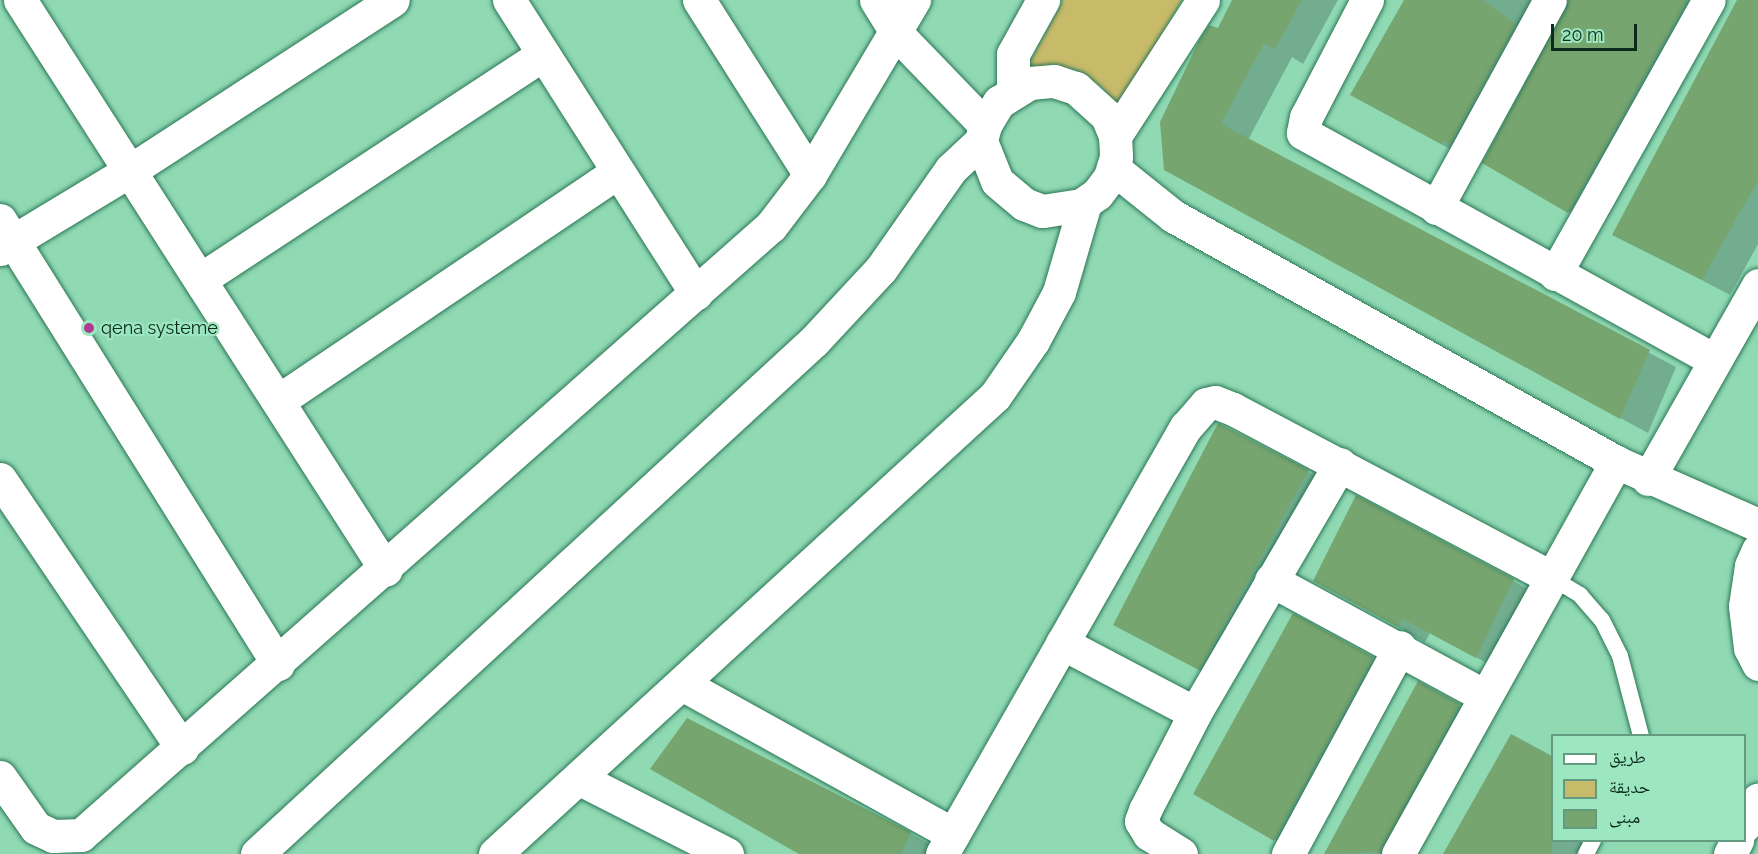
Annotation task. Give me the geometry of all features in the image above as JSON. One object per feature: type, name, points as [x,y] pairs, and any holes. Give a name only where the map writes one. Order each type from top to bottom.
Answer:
[{"type":"street","points":[[20,0],[386,570]]},
{"type":"street","points":[[278,664],[5,236],[131,170],[393,0]]},
{"type":"street","points":[[509,0],[696,293]]},
{"type":"street","points":[[699,0],[810,175]]},
{"type":"street","points":[[876,0],[897,34],[951,90],[995,115]]},
{"type":"street","points":[[0,777],[36,828],[66,838],[81,835],[386,570],[771,226],[810,175],[897,34],[914,0]]},
{"type":"street","points":[[1042,0],[1013,54],[995,115],[997,181],[1024,204],[1042,211],[1062,211],[1098,188]]},
{"type":"street","points":[[495,854],[995,396],[1034,341],[1059,292],[1115,136],[1203,0]]},
{"type":"street","points":[[1367,0],[1302,130],[1309,138],[1715,360]]},
{"type":"street","points":[[1436,208],[1550,0]]},
{"type":"street","points":[[1555,274],[1709,0]]},
{"type":"street","points":[[201,279],[542,55]]},
{"type":"street","points":[[257,854],[814,341],[881,269],[951,169],[995,115],[1030,83],[1054,81],[1076,88],[1107,116],[1115,136]]},
{"type":"street","points":[[278,401],[617,172]]},
{"type":"street","points":[[1098,188],[1173,216],[1648,479],[1758,525]]},
{"type":"street","points":[[1648,479],[1758,285]]},
{"type":"street","points":[[682,684],[947,844],[1200,408],[1215,402],[1340,464],[1552,578]]},
{"type":"street","points":[[1398,854],[1616,462]]},
{"type":"street","points":[[1181,854],[1149,834],[1141,821],[1195,713],[1340,464]]},
{"type":"street","points":[[0,480],[182,748]]},
{"type":"street","points":[[1758,550],[1751,566],[1744,606],[1750,648],[1758,664]]},
{"type":"street","points":[[1272,580],[1400,647],[1485,696]]},
{"type":"street","points":[[1062,643],[1195,713]]},
{"type":"street","points":[[1288,854],[1400,647]]},
{"type":"street","points":[[579,779],[727,854]]},
{"type":"street","points":[[1746,822],[1758,800]]},
{"type":"lane","points":[[1552,578],[1580,595],[1602,620],[1620,656],[1641,734]]},
{"type":"green space","points":[[1063,0],[1182,0],[1118,108],[1102,87],[1077,70],[1028,66]]},
{"type":"building","points":[[1232,0],[1302,0],[1275,49],[1264,43],[1221,124],[1650,350],[1620,419],[1164,170],[1160,122],[1199,41],[1209,25],[1218,28]]},
{"type":"building","points":[[1404,0],[1483,0],[1516,24],[1450,144],[1443,140],[1441,144],[1350,95]]},
{"type":"building","points":[[1569,0],[1687,0],[1568,213],[1482,163]]},
{"type":"building","points":[[1737,0],[1758,0],[1758,180],[1702,280],[1612,235]]},
{"type":"building","points":[[1218,423],[1309,470],[1199,670],[1113,625]]},
{"type":"building","points":[[1356,495],[1514,579],[1476,658],[1403,619],[1398,627],[1313,581]]},
{"type":"building","points":[[1293,613],[1373,657],[1274,841],[1193,794]]},
{"type":"building","points":[[1418,681],[1460,704],[1380,852],[1324,854]]},
{"type":"building","points":[[687,718],[911,832],[901,854],[799,854],[650,769]]},
{"type":"building","points":[[1511,734],[1551,755],[1552,854],[1443,854]]},
{"type":"place","name":"qena systeme","points":[[89,328]]}]
